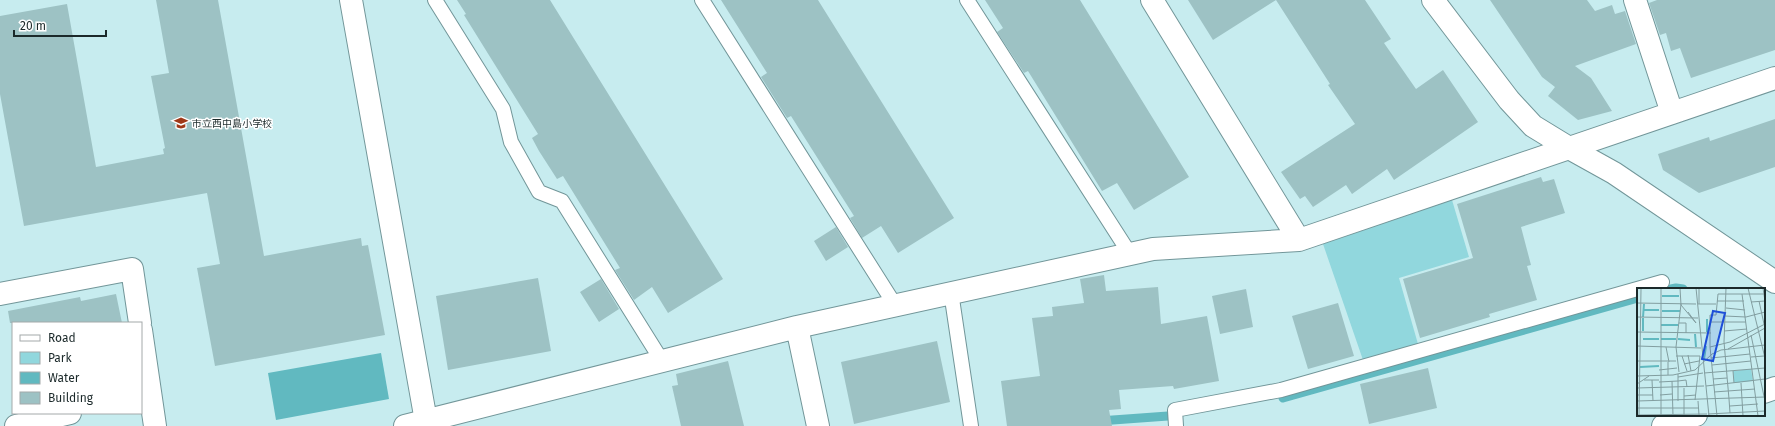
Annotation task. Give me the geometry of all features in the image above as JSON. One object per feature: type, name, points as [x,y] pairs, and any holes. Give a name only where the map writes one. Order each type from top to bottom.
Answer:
[{"type":"street","points":[[351,0],[416,423],[797,327],[951,292],[1153,249],[1299,240],[1775,78]]},
{"type":"street","points":[[1152,0],[1299,240]]},
{"type":"street","points":[[1434,0],[1509,100],[1533,126],[1614,173],[1775,282]]},
{"type":"street","points":[[1635,0],[1672,113]]},
{"type":"street","points":[[0,294],[132,269],[140,322]]},
{"type":"street","points":[[797,327],[818,426]]},
{"type":"street","points":[[142,343],[146,395],[155,426]]},
{"type":"street","points":[[1765,392],[1775,388]]},
{"type":"street","points":[[1663,426],[1693,416]]},
{"type":"street","points":[[16,426],[61,418]]},
{"type":"lane","points":[[435,0],[503,109],[511,142],[539,192],[562,201],[662,361]]},
{"type":"lane","points":[[702,0],[895,305]]},
{"type":"lane","points":[[967,0],[1130,254]]},
{"type":"lane","points":[[1641,288],[1662,282]]},
{"type":"lane","points":[[1176,426],[1175,410],[1280,390],[1637,289]]},
{"type":"lane","points":[[951,292],[971,426]]},
{"type":"green space","points":[[1452,200],[1469,257],[1399,278],[1418,344],[1363,360],[1323,244]]},
{"type":"water","points":[[381,353],[389,399],[276,420],[268,373]]},
{"type":"building","points":[[156,0],[218,0],[264,256],[361,238],[362,246],[368,245],[385,335],[215,366],[197,268],[220,264],[207,193],[24,226],[0,94],[0,16],[67,4],[96,167],[164,154],[163,149],[165,148],[151,76],[169,73]]},
{"type":"building","points":[[457,0],[550,0],[723,279],[668,313],[652,287],[634,300],[615,270],[620,268],[563,176],[557,179],[539,151],[532,138],[538,134],[464,15],[466,14]]},
{"type":"building","points":[[721,0],[818,0],[954,218],[898,253],[881,226],[862,238],[850,218],[854,216],[791,116],[787,118],[761,77],[767,73]]},
{"type":"building","points":[[985,0],[1080,0],[1189,177],[1134,210],[1117,183],[1102,191],[1028,71],[1024,73],[997,32],[1003,28]]},
{"type":"building","points":[[1188,0],[1276,0],[1213,40]]},
{"type":"building","points":[[1276,0],[1365,0],[1391,39],[1384,43],[1416,89],[1443,70],[1478,122],[1394,180],[1387,169],[1352,194],[1346,185],[1313,207],[1305,196],[1300,199],[1281,172],[1355,124],[1328,85],[1330,84]]},
{"type":"building","points":[[1490,0],[1587,0],[1595,11],[1612,5],[1615,14],[1625,11],[1636,44],[1575,66],[1591,78],[1612,111],[1578,120],[1548,96],[1555,87],[1542,77]]},
{"type":"building","points":[[1657,0],[1775,0],[1775,50],[1691,78],[1680,48],[1671,51],[1666,33],[1660,35],[1649,3]]},
{"type":"building","points":[[1775,119],[1775,167],[1699,193],[1663,170],[1658,154],[1709,137],[1710,141]]},
{"type":"building","points":[[1541,177],[1543,182],[1554,179],[1565,213],[1521,227],[1531,265],[1527,266],[1537,300],[1489,314],[1490,317],[1420,338],[1403,279],[1473,258],[1457,204]]},
{"type":"building","points":[[836,227],[848,247],[826,261],[814,241]]},
{"type":"building","points":[[1104,275],[1106,291],[1158,287],[1161,324],[1207,316],[1219,381],[1174,389],[1173,386],[1119,390],[1121,409],[1109,410],[1112,426],[1007,426],[1001,381],[1040,376],[1032,318],[1053,316],[1052,307],[1084,303],[1080,279]]},
{"type":"building","points":[[538,278],[551,351],[448,370],[436,296]]},
{"type":"building","points":[[601,279],[619,309],[599,322],[580,292]]},
{"type":"building","points":[[1246,289],[1253,327],[1220,334],[1212,296]]},
{"type":"building","points":[[116,294],[122,322],[10,323],[8,311],[80,297],[81,301]]},
{"type":"building","points":[[1338,303],[1354,356],[1308,369],[1292,316]]},
{"type":"building","points":[[937,341],[950,402],[854,424],[841,362]]},
{"type":"building","points":[[728,361],[744,426],[681,426],[672,386],[678,385],[676,374]]},
{"type":"building","points":[[1428,368],[1437,408],[1369,424],[1360,384]]},
{"type":"waterway","points":[[1283,398],[1637,298]]},
{"type":"waterway","points":[[1099,421],[1168,416]]},
{"type":"place","name":"市立西中島小学校","points":[[181,123]]}]
